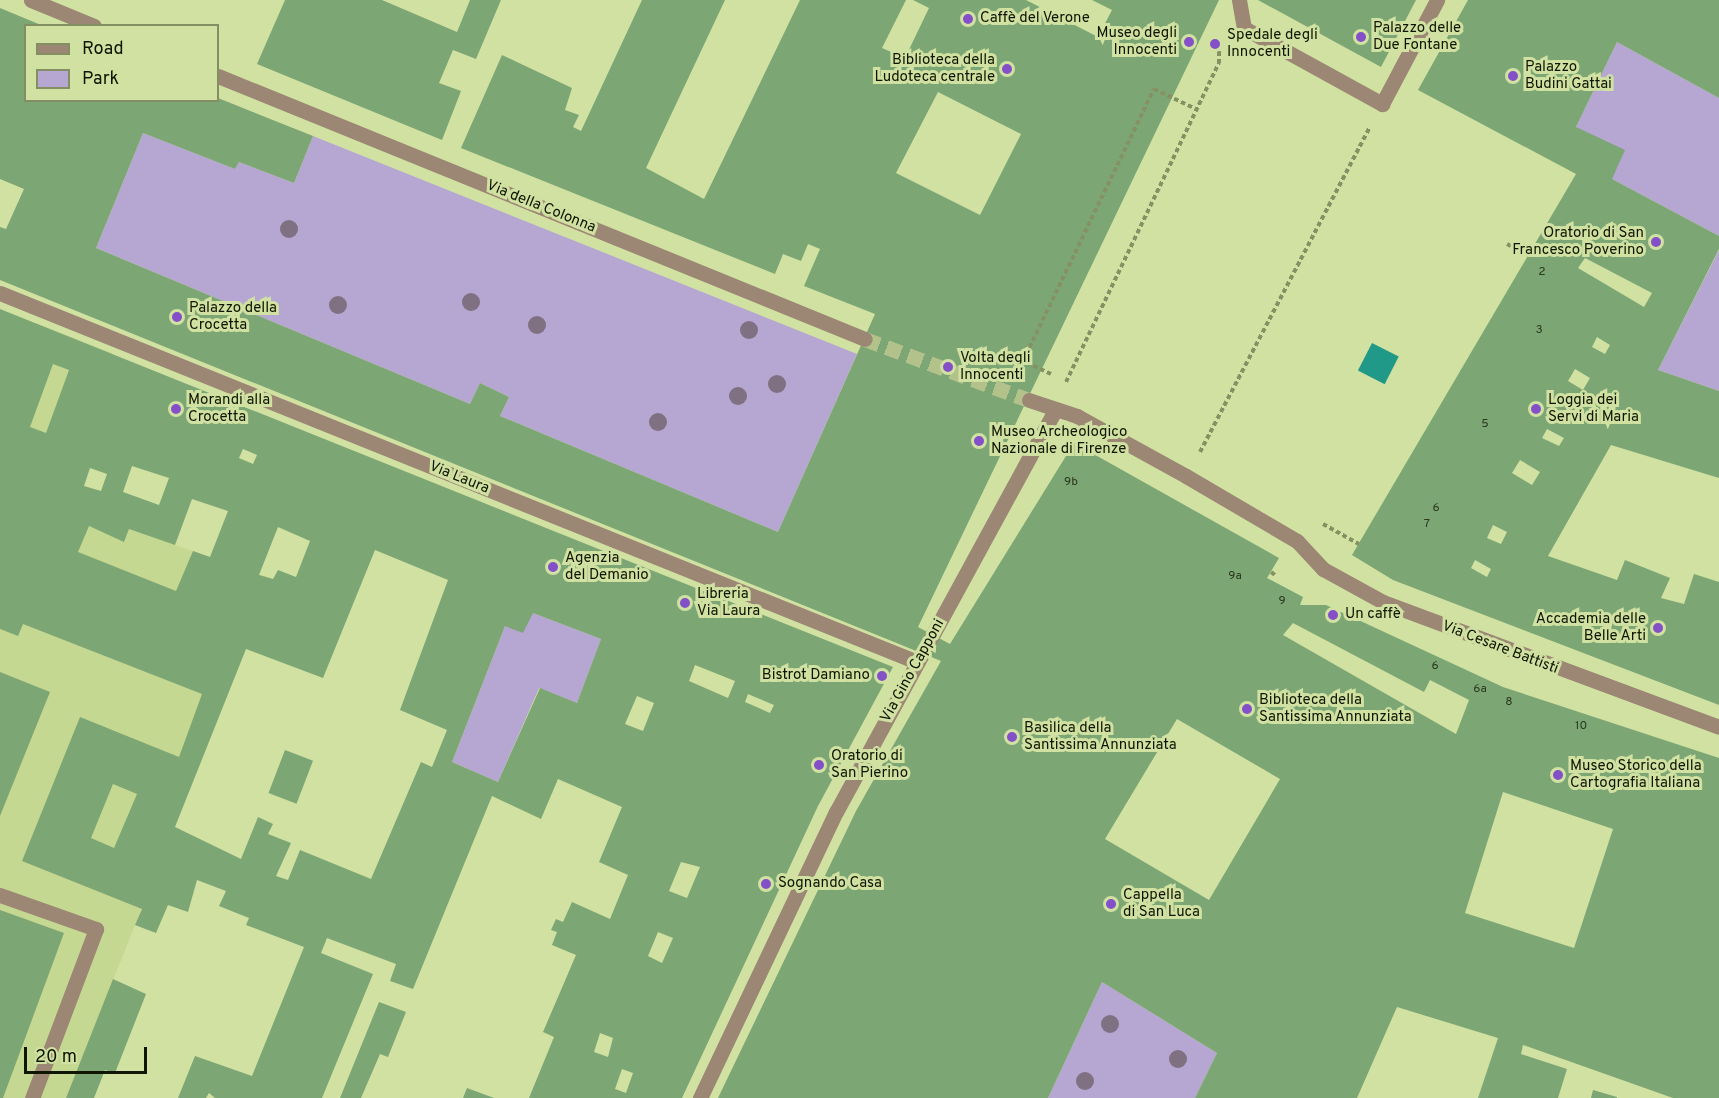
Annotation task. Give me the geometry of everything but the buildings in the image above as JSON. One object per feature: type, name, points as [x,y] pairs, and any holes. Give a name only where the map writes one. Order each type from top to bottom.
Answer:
[{"type":"street","points":[[31,0],[89,24]]},
{"type":"street","points":[[1239,0],[1244,28],[1382,104],[1437,0]]},
{"type":"street","name":"Via della Colonna","points":[[219,76],[865,339]]},
{"type":"street","name":"Via Laura","points":[[0,293],[917,662]]},
{"type":"street","points":[[1029,400],[1055,410]]},
{"type":"street","name":"Via Gino Capponi","points":[[700,1098],[836,812],[1055,410]]},
{"type":"street","name":"Via Cesare Battisti","points":[[1055,410],[1077,416],[1297,541],[1323,569],[1383,602],[1719,727]]},
{"type":"street","points":[[0,895],[96,929],[32,1098]]},
{"type":"path","points":[[1062,390],[1220,63],[1218,32]]},
{"type":"path","points":[[1043,370],[1023,361],[1154,89],[1196,109]]},
{"type":"path","points":[[1200,452],[1382,104]]},
{"type":"path","points":[[1507,244],[1528,255]]},
{"type":"path","points":[[1339,532],[1359,544]]},
{"type":"shaded area","points":[[36,323],[112,353],[69,462],[94,513],[89,526],[124,541],[129,529],[273,579],[66,1098],[0,1098],[0,415]]},
{"type":"green space","points":[[1617,42],[1719,98],[1719,236],[1612,179],[1576,127]]},
{"type":"green space","points":[[143,133],[235,169],[239,162],[294,183],[313,136],[857,354],[778,532],[500,416],[509,397],[480,383],[470,404],[96,248]]},
{"type":"green space","points":[[1719,250],[1719,391],[1658,370]]},
{"type":"green space","points":[[533,613],[601,639],[577,703],[539,688],[498,782],[452,762],[505,626]]},
{"type":"green space","points":[[1102,982],[1217,1053],[1195,1098],[1048,1098]]},
{"type":"water","points":[[1372,343],[1399,357],[1385,384],[1358,371]]},
{"type":"tunnel","points":[[865,339],[1029,400]]},
{"type":"place","name":"Caffè del Verone","points":[[968,19]]},
{"type":"place","name":"Palazzo delle Due Fontane","points":[[1361,37]]},
{"type":"place","name":"Museo degli Innocenti","points":[[1189,42]]},
{"type":"place","name":"Spedale degli Innocenti","points":[[1215,44]]},
{"type":"place","name":"Biblioteca della Ludoteca centrale","points":[[1007,69]]},
{"type":"place","name":"Palazzo Budini Gattai","points":[[1513,76]]},
{"type":"place","name":"Oratorio di San Francesco Poverino","points":[[1656,242]]},
{"type":"place","name":"Palazzo della Crocetta","points":[[177,317]]},
{"type":"place","name":"Volta degli Innocenti","points":[[948,367]]},
{"type":"place","name":"Morandi alla Crocetta","points":[[176,409]]},
{"type":"place","name":"Loggia dei Servi di Maria","points":[[1536,409]]},
{"type":"place","name":"Museo Archeologico Nazionale di Firenze","points":[[979,441]]},
{"type":"place","name":"Agenzia del Demanio","points":[[553,567]]},
{"type":"place","name":"Libreria Via Laura","points":[[685,603]]},
{"type":"place","name":"Un caffè","points":[[1333,615]]},
{"type":"place","name":"Accademia delle Belle Arti","points":[[1658,628]]},
{"type":"place","name":"Bistrot Damiano","points":[[882,676]]},
{"type":"place","name":"Biblioteca della Santissima Annunziata","points":[[1247,709]]},
{"type":"place","name":"Basilica della Santissima Annunziata","points":[[1012,737]]},
{"type":"place","name":"Oratorio di San Pierino","points":[[819,765]]},
{"type":"place","name":"Museo Storico della Cartografia Italiana","points":[[1558,775]]},
{"type":"place","name":"Sognando Casa","points":[[766,884]]},
{"type":"place","name":"Cappella di San Luca","points":[[1111,904]]}]
